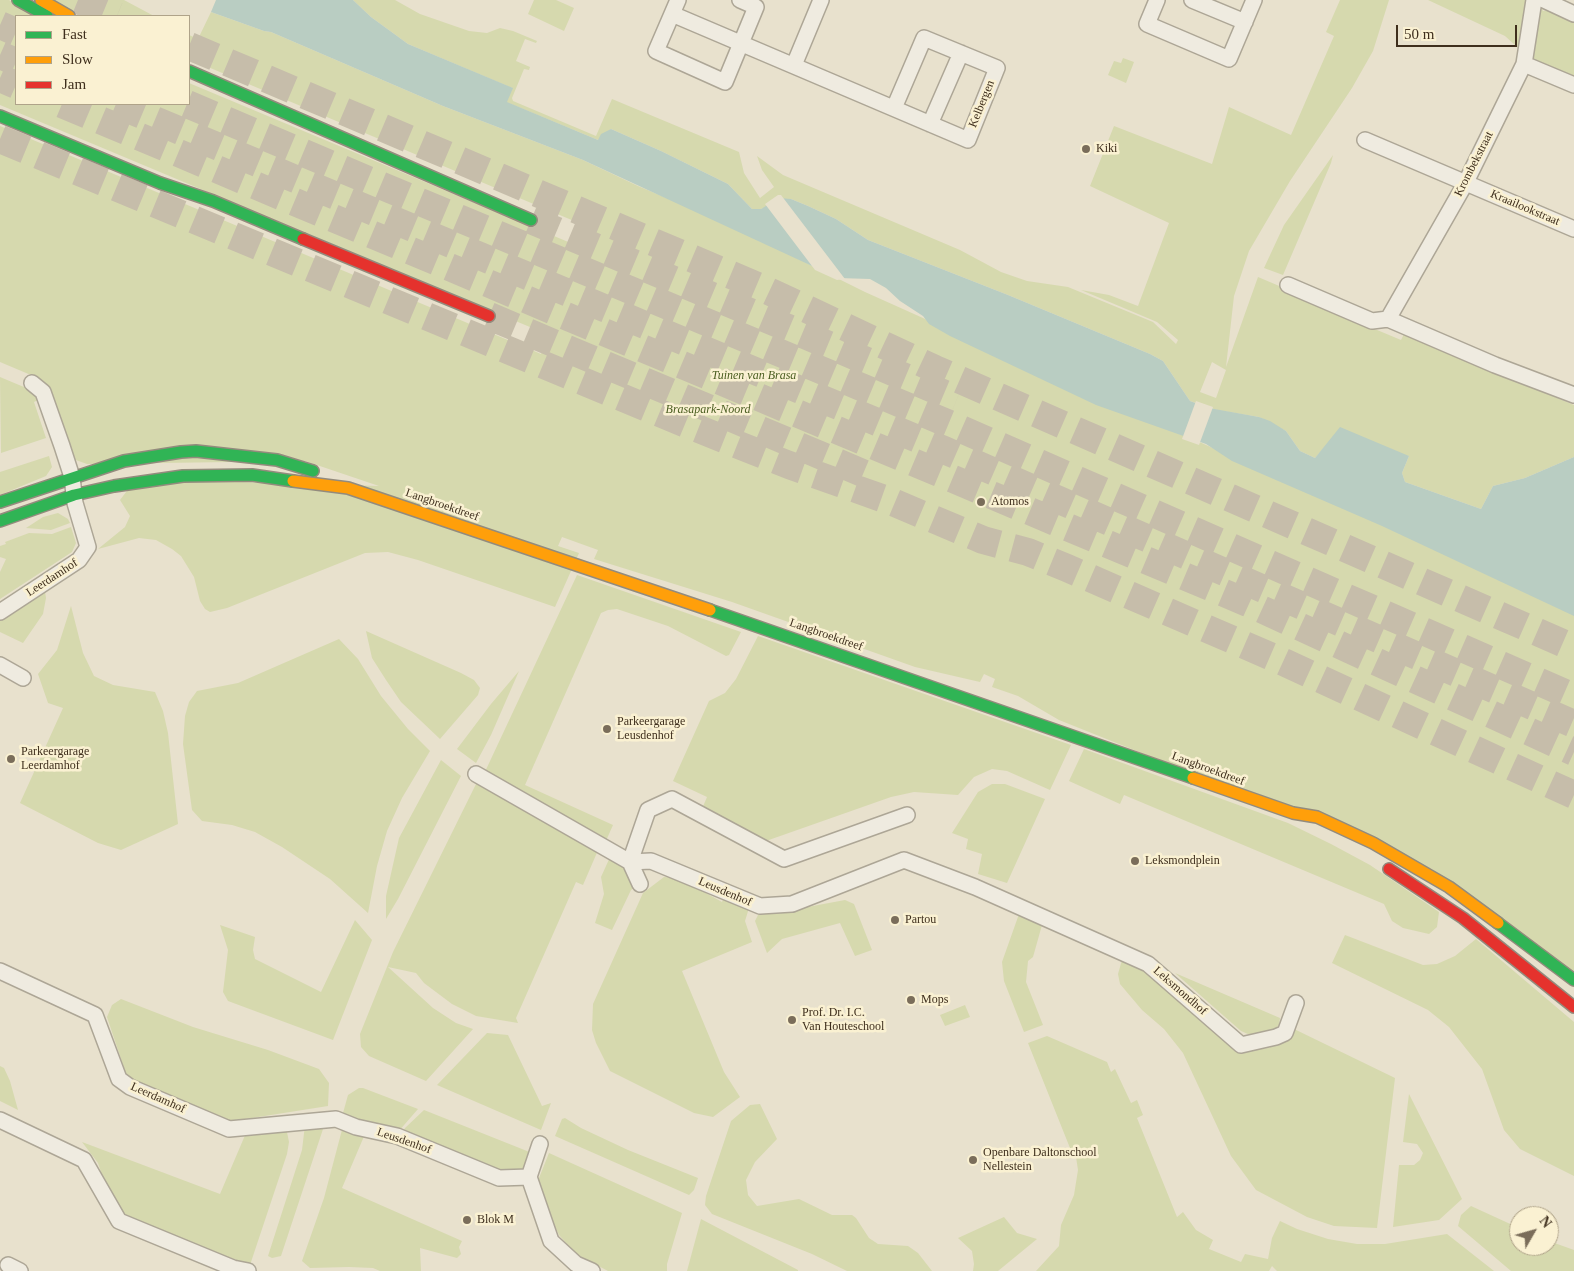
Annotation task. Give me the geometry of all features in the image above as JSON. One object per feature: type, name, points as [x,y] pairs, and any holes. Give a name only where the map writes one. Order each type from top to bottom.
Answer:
[{"type":"main road","points":[[18,0],[45,15]]},
{"type":"main road","points":[[41,0],[67,15]]},
{"type":"main road","points":[[190,71],[531,220]]},
{"type":"main road","points":[[0,116],[160,183],[213,201],[488,316]]},
{"type":"main road","name":"Langbroekdreef","points":[[0,502],[124,460],[196,451],[277,460],[334,478],[348,488]]},
{"type":"main road","name":"Langbroekdreef","points":[[0,521],[74,495],[114,486],[183,476],[252,475],[348,488],[549,555],[613,579],[754,624],[1292,813],[1317,817],[1373,843],[1449,887],[1574,980]]},
{"type":"main road","name":"Langbroekdreef","points":[[1292,813],[1312,827],[1347,844]]},
{"type":"main road","points":[[1377,862],[1464,918],[1574,1007]]},
{"type":"street","name":"Kelbergen","points":[[740,0],[756,7],[742,43],[725,82],[656,51],[675,7],[742,43],[968,140],[997,68],[924,38],[894,108]]},
{"type":"street","points":[[794,65],[821,0]]},
{"type":"street","points":[[1157,0],[1147,24],[1228,59],[1254,0]]},
{"type":"street","points":[[1192,0],[1245,22]]},
{"type":"street","name":"Krombekstraat","points":[[1388,319],[1465,184],[1524,64],[1534,0]]},
{"type":"street","points":[[1544,0],[1574,14]]},
{"type":"street","points":[[930,124],[960,53]]},
{"type":"street","points":[[1524,64],[1574,85]]},
{"type":"street","name":"Kraailookstraat","points":[[1365,140],[1574,229]]},
{"type":"street","points":[[1288,285],[1372,321],[1388,319],[1495,365],[1574,395]]},
{"type":"street","name":"Leerdamhof","points":[[0,612],[79,560],[87,551],[88,542],[74,495],[72,477],[45,398],[40,388],[32,384]]},
{"type":"street","points":[[0,665],[23,678]]},
{"type":"street","name":"Leusdenhof","points":[[476,774],[630,862],[651,861],[760,906],[792,904],[904,860],[1014,904]]},
{"type":"street","points":[[640,884],[630,862],[648,810],[672,800],[784,859],[907,815]]},
{"type":"street","name":"Leksmondhof","points":[[1014,904],[1148,964],[1242,1045],[1285,1033],[1296,1004]]},
{"type":"street","name":"Leerdamhof","points":[[0,971],[95,1015],[120,1079],[130,1087],[229,1129],[336,1119]]},
{"type":"street","name":"Leusdenhof","points":[[336,1119],[356,1127],[397,1136],[499,1178],[529,1177]]},
{"type":"street","points":[[0,1120],[84,1160],[119,1221],[233,1268],[248,1271]]},
{"type":"street","points":[[540,1144],[529,1177],[552,1242],[576,1264],[592,1271]]},
{"type":"green space","name":"Brasapark-Noord","points":[[0,0],[9,0],[32,15],[15,15],[15,105],[190,105],[190,83],[585,249],[593,229],[190,59],[190,35],[198,39],[211,12],[271,32],[443,106],[583,160],[638,186],[724,222],[865,292],[1574,610],[1574,973],[1432,869],[1059,720],[1018,696],[992,687],[995,679],[984,674],[980,682],[915,667],[732,602],[594,559],[598,550],[562,537],[558,546],[579,553],[555,607],[418,560],[388,552],[365,553],[227,608],[210,612],[205,609],[200,601],[194,577],[181,556],[156,540],[139,538],[98,549],[125,527],[130,516],[120,500],[136,479],[379,486],[305,461],[87,464],[73,459],[48,387],[38,378],[0,362],[0,126],[541,354],[549,335],[0,105]]},
{"type":"green space","points":[[50,0],[124,0],[152,15],[82,15]]},
{"type":"green space","points":[[353,0],[395,0],[420,14],[469,31],[487,33],[500,28],[513,31],[537,41],[536,43],[525,39],[516,61],[530,67],[529,70],[524,69],[512,98],[513,101],[596,136],[612,99],[739,152],[744,173],[760,198],[774,187],[762,170],[757,156],[783,175],[960,250],[1001,272],[1027,281],[1068,287],[1153,322],[1176,344],[1178,340],[1157,322],[1081,290],[1109,295],[1138,306],[1169,223],[1090,186],[1114,126],[1212,164],[1229,107],[1291,135],[1334,36],[1326,32],[1340,0],[1389,0],[1373,51],[1352,88],[1290,181],[1249,251],[1234,296],[1226,367],[1258,277],[1284,288],[1284,291],[1401,340],[1404,334],[1574,405],[1574,457],[1525,478],[1493,486],[1481,509],[1405,482],[1402,473],[1409,456],[1324,448],[1315,458],[1300,451],[1286,431],[1259,417],[1217,410],[1190,401],[1163,361],[1150,354],[868,240],[836,219],[791,199],[761,209],[752,209],[728,184],[611,129],[598,140],[506,102],[512,88],[408,44],[371,17]],"holes":[[[1212,362],[1226,370],[1216,398],[1200,392]]]},
{"type":"green space","points":[[534,0],[556,0],[574,8],[564,31],[528,14]]},
{"type":"green space","points":[[1428,0],[1539,0],[1543,11],[1549,10],[1574,21],[1574,81],[1538,66],[1505,36]]},
{"type":"green space","points":[[1123,58],[1134,62],[1126,83],[1108,75],[1114,61],[1121,63]]},
{"type":"green space","points":[[1333,155],[1283,275],[1264,268],[1284,225]]},
{"type":"green space","points":[[0,377],[31,390],[37,396],[38,400],[34,402],[46,438],[1,453]]},
{"type":"green space","points":[[49,456],[52,467],[46,476],[0,495],[0,472]]},
{"type":"green space","points":[[58,513],[68,519],[70,523],[51,530],[26,528],[43,517]]},
{"type":"green space","points":[[71,527],[76,543],[72,552],[0,599],[0,572],[6,559],[0,557],[0,546],[6,544],[5,542],[29,533],[52,534]]},
{"type":"green space","points":[[577,575],[741,632],[729,655],[726,656],[668,626],[617,609],[601,613],[525,785],[613,825],[605,843],[483,776]]},
{"type":"green space","points":[[44,585],[46,598],[43,614],[23,643],[0,632],[0,619]]},
{"type":"green space","points":[[71,606],[83,653],[94,676],[113,685],[155,692],[163,711],[168,733],[178,824],[121,850],[98,843],[20,803],[63,708],[48,703],[38,674],[57,650]]},
{"type":"green space","points":[[366,631],[461,673],[474,680],[480,688],[478,695],[440,739],[401,702],[372,658]]},
{"type":"green space","points":[[758,636],[1071,745],[1050,790],[1007,771],[992,769],[974,777],[958,795],[914,792],[891,797],[766,841],[699,816],[707,797],[673,781],[709,701],[725,693],[736,679]]},
{"type":"green space","points":[[339,639],[358,659],[381,696],[408,729],[430,751],[402,798],[387,831],[377,866],[368,913],[330,879],[282,847],[255,832],[232,825],[202,821],[192,810],[183,744],[185,716],[189,702],[197,691],[238,683]]},
{"type":"green space","points":[[519,671],[491,735],[476,763],[457,749]]},
{"type":"green space","points":[[1084,749],[1288,823],[1331,844],[1370,865],[1439,912],[1437,927],[1429,934],[1403,928],[1392,921],[1384,904],[1124,795],[1120,804],[1069,781]]},
{"type":"green space","points":[[441,760],[461,776],[386,919],[386,896],[399,838]]},
{"type":"green space","points":[[477,782],[599,848],[583,885],[576,882],[516,1018],[518,1023],[476,1016],[452,1004],[424,983],[416,973],[388,967],[433,1008],[456,1023],[473,1029],[426,1081],[369,1056],[361,1047],[360,1034],[393,952]]},
{"type":"green space","points":[[992,784],[1005,784],[1045,799],[1007,883],[978,874],[982,854],[966,849],[968,839],[952,833],[978,792]]},
{"type":"green space","points":[[611,855],[620,860],[635,887],[631,890],[612,930],[595,923],[604,894],[601,877]]},
{"type":"green space","points":[[664,877],[679,878],[722,902],[724,897],[749,908],[745,921],[752,942],[682,971],[724,1072],[740,1097],[713,1117],[694,1113],[610,1071],[596,1043],[592,1030],[593,1004],[643,893]]},
{"type":"green space","points":[[845,900],[854,904],[872,950],[855,956],[840,923],[782,939],[767,953],[755,921],[760,911],[786,911]]},
{"type":"green space","points":[[1019,914],[1042,925],[1033,957],[1028,961],[1026,982],[1043,1025],[1024,1032],[1004,981],[1002,962]]},
{"type":"green space","points":[[355,920],[372,940],[333,1040],[228,1001],[223,992],[228,950],[220,925],[255,937],[253,950],[255,959],[321,992]]},
{"type":"green space","points":[[1345,935],[1423,965],[1437,964],[1455,956],[1476,939],[1574,1022],[1574,1176],[1520,1149],[1504,1130],[1482,1069],[1449,1027],[1428,1010],[1332,963]]},
{"type":"green space","points":[[1122,960],[1132,963],[1195,1006],[1242,1045],[1258,1049],[1269,1048],[1292,1028],[1395,1078],[1377,1228],[1334,1226],[1307,1217],[1256,1190],[1231,1156],[1183,1053],[1164,1029],[1142,1010],[1120,984],[1118,974]]},
{"type":"green space","points":[[1175,973],[1280,1018],[1279,1025],[1269,1035],[1257,1038],[1241,1031]]},
{"type":"green space","points":[[121,999],[193,1027],[268,1050],[319,1069],[329,1083],[328,1106],[233,1121],[137,1090],[127,1077],[107,1017],[112,1005]]},
{"type":"green space","points":[[965,1005],[970,1017],[945,1026],[940,1015]]},
{"type":"green space","points":[[487,1033],[508,1035],[542,1106],[551,1103],[541,1130],[437,1085]]},
{"type":"green space","points":[[1047,1036],[1107,1062],[1111,1072],[1115,1069],[1131,1103],[1137,1100],[1143,1115],[1137,1118],[1177,1217],[1183,1212],[1196,1230],[1213,1240],[1209,1249],[1241,1262],[1245,1254],[1268,1259],[1272,1238],[1280,1221],[1297,1229],[1328,1239],[1357,1244],[1385,1244],[1447,1234],[1494,1271],[1277,1271],[1272,1266],[1269,1271],[1036,1271],[1059,1246],[1061,1225],[1074,1195],[1078,1170],[1076,1157],[1072,1153],[1028,1043]]},
{"type":"green space","points":[[0,1066],[4,1068],[10,1081],[18,1110],[0,1101]]},
{"type":"green space","points":[[359,1088],[418,1109],[398,1132],[363,1126],[343,1113],[348,1095]]},
{"type":"green space","points":[[1409,1094],[1462,1199],[1439,1220],[1393,1227],[1399,1165],[1414,1165],[1420,1160],[1423,1153],[1417,1144],[1403,1142]]},
{"type":"green space","points":[[760,1104],[777,1139],[755,1162],[746,1180],[748,1195],[757,1206],[799,1199],[832,1215],[852,1215],[869,1238],[878,1244],[908,1246],[918,1253],[932,1271],[847,1271],[812,1254],[712,1214],[705,1205],[706,1196],[731,1121],[750,1105]]},
{"type":"green space","points":[[424,1110],[532,1153],[524,1169],[507,1173],[402,1135],[405,1128]]},
{"type":"green space","points":[[565,1118],[581,1128],[628,1150],[698,1178],[694,1190],[689,1195],[555,1136],[562,1119]]},
{"type":"green space","points":[[325,1123],[281,1256],[272,1258],[268,1256],[302,1150],[305,1125]]},
{"type":"green space","points":[[343,1126],[365,1134],[342,1188],[462,1241],[459,1247],[461,1254],[457,1258],[420,1248],[421,1271],[380,1271],[373,1268],[349,1267],[310,1268],[302,1261],[324,1198]]},
{"type":"green space","points":[[286,1127],[289,1142],[287,1154],[250,1265],[120,1217],[107,1190],[98,1163],[82,1142],[220,1194],[246,1133]]},
{"type":"green space","points":[[549,1153],[682,1213],[667,1264],[667,1271],[608,1271],[576,1254],[559,1235],[540,1195],[537,1183]]},
{"type":"green space","points":[[1471,1206],[1509,1223],[1509,1256],[1559,1256],[1559,1245],[1574,1250],[1574,1271],[1511,1271],[1458,1226],[1461,1215]]},
{"type":"green space","points":[[1004,1217],[1017,1233],[1037,1239],[998,1271],[973,1271],[972,1251],[958,1238]]},
{"type":"green space","points":[[701,1219],[798,1270],[798,1271],[687,1271]]},
{"type":"shaded area","points":[[216,0],[353,0],[371,17],[408,44],[513,88],[507,102],[598,140],[601,134],[611,129],[728,184],[752,209],[761,209],[779,198],[791,199],[836,219],[868,240],[1150,354],[1163,361],[1190,401],[1209,408],[1259,417],[1270,421],[1286,431],[1300,451],[1315,458],[1340,427],[1409,456],[1402,473],[1405,482],[1481,509],[1493,486],[1525,478],[1574,457],[1574,616],[1382,526],[1232,461],[1206,444],[1096,405],[950,336],[929,324],[923,316],[900,301],[886,288],[870,279],[838,278],[583,160],[443,106],[271,32],[211,12]]},
{"type":"pier","points":[[781,195],[845,279],[837,280],[815,270],[765,204]]},
{"type":"pier","points":[[1196,401],[1213,407],[1199,445],[1182,439]]},
{"type":"tunnel","points":[[78,0],[115,15]]},
{"type":"tunnel","points":[[0,25],[15,32]]},
{"type":"tunnel","points":[[190,46],[762,288],[935,369],[1574,648]]},
{"type":"tunnel","points":[[0,55],[15,62]]},
{"type":"tunnel","points":[[0,78],[15,85]]},
{"type":"tunnel","points":[[64,105],[1248,603],[1574,752]]},
{"type":"tunnel","points":[[118,105],[944,450],[1574,724]]},
{"type":"tunnel","points":[[189,105],[954,426],[1574,697]]},
{"type":"tunnel","points":[[0,139],[686,424],[789,465],[890,501],[983,540],[1028,552],[1067,568],[1279,660],[1574,795]]},
{"type":"tunnel","points":[[531,220],[957,399]]},
{"type":"tunnel","points":[[489,316],[865,474]]},
{"type":"traffic: fast","points":[[18,0],[45,15]]},
{"type":"traffic: fast","points":[[190,71],[531,220]]},
{"type":"traffic: fast","points":[[0,116],[160,183],[213,201],[303,239]]},
{"type":"traffic: fast","points":[[0,502],[124,461],[181,452],[196,451],[277,460],[313,471]]},
{"type":"traffic: fast","points":[[0,521],[74,495],[114,486],[183,476],[252,475],[293,481]]},
{"type":"traffic: fast","points":[[710,610],[1193,778]]},
{"type":"traffic: fast","points":[[1498,923],[1574,980]]},
{"type":"traffic: slow","points":[[41,0],[67,15]]},
{"type":"traffic: slow","points":[[293,481],[348,488],[710,610]]},
{"type":"traffic: slow","points":[[1193,778],[1293,813],[1317,817],[1373,843],[1449,887],[1498,923]]},
{"type":"traffic: jam","points":[[303,239],[489,316]]},
{"type":"traffic: jam","points":[[1389,869],[1463,918],[1574,1007]]},
{"type":"place","name":"Kiki","points":[[1086,149]]},
{"type":"place","name":"Atomos","points":[[981,502]]},
{"type":"place","name":"Parkeergarage Leusdenhof","points":[[607,729]]},
{"type":"place","name":"Parkeergarage Leerdamhof","points":[[11,759]]},
{"type":"place","name":"Leksmondplein","points":[[1135,861]]},
{"type":"place","name":"Partou","points":[[895,920]]},
{"type":"place","name":"Mops","points":[[911,1000]]},
{"type":"place","name":"Prof. Dr. I.C. Van Houteschool","points":[[792,1020]]},
{"type":"place","name":"Openbare Daltonschool Nellestein","points":[[973,1160]]},
{"type":"place","name":"Blok M","points":[[467,1220]]},
{"type":"park label","name":"Tuinen van Brasa","points":[[754,376]]}]
